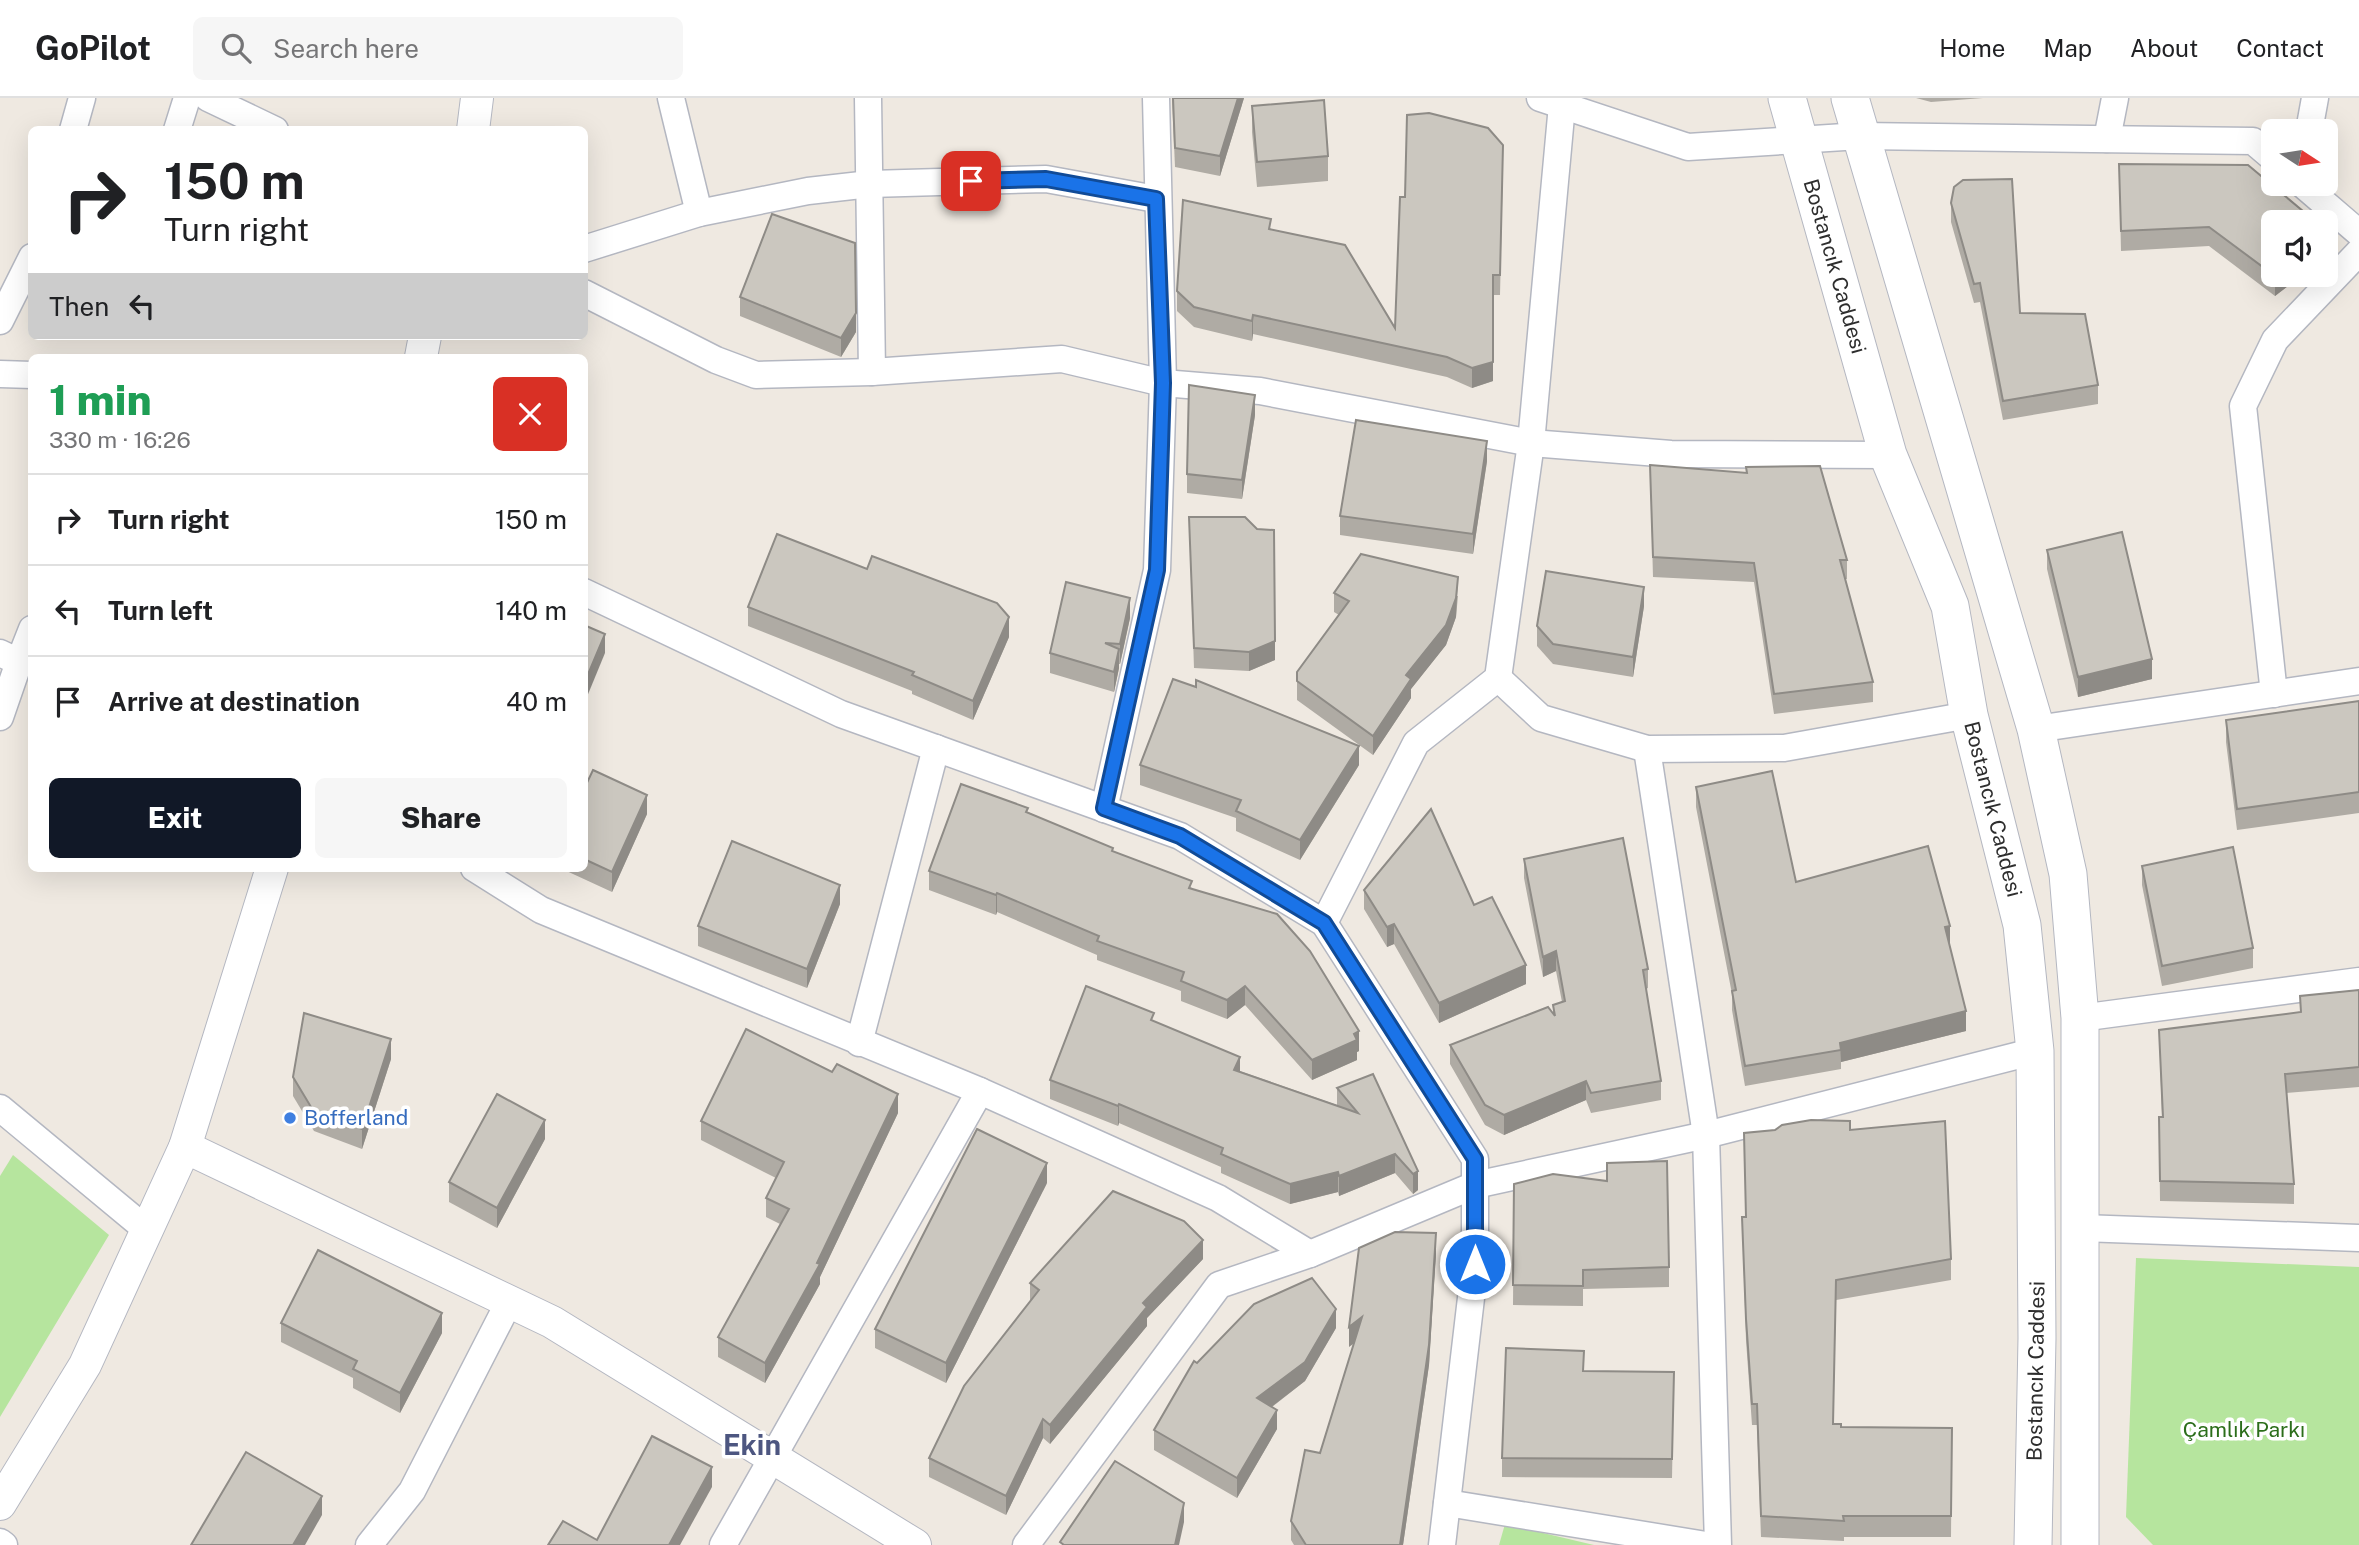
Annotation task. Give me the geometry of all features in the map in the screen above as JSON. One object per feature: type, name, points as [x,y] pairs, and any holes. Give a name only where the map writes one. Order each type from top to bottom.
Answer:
[{"type":"main road","name":"Bostancık Caddesi","points":[[1787,98],[1888,455],[1950,606],[1969,715],[2022,925],[2035,1051],[2038,1338],[2033,1545]]},
{"type":"main road","points":[[1850,98],[2036,729],[2068,874],[2080,1018],[2080,1545]]},
{"type":"street","points":[[74,126],[82,98]]},
{"type":"street","points":[[178,126],[187,98]]},
{"type":"street","points":[[208,98],[267,126]]},
{"type":"street","points":[[474,126],[477,98]]},
{"type":"street","points":[[671,98],[699,213]]},
{"type":"street","points":[[868,98],[872,372]]},
{"type":"street","points":[[1104,808],[1157,570],[1163,383],[1156,199],[1156,98]]},
{"type":"street","points":[[2107,139],[2115,98]]},
{"type":"street","points":[[2311,119],[2315,98]]},
{"type":"street","points":[[1324,923],[1416,743],[1497,678],[1531,443],[1551,102],[1688,146],[1860,136],[2253,141],[2261,148]]},
{"type":"street","points":[[588,248],[699,213],[808,191],[870,184],[1046,179],[1156,199]]},
{"type":"street","points":[[2316,196],[2359,233]]},
{"type":"street","points":[[2274,694],[2243,406],[2275,341],[2359,252]]},
{"type":"street","points":[[0,321],[28,265]]},
{"type":"street","points":[[588,295],[716,360],[756,374],[872,372],[1062,359],[1163,383],[1260,391],[1531,443],[1671,454],[1888,455]]},
{"type":"street","points":[[0,374],[28,375]]},
{"type":"street","points":[[588,594],[841,714],[1180,836],[1324,923],[1475,1159],[1475,1264],[1442,1545]]},
{"type":"street","points":[[0,717],[10,658],[28,634]]},
{"type":"street","points":[[1497,678],[1541,718],[1647,748],[1784,747],[1969,715]]},
{"type":"street","points":[[2036,729],[2359,681]]},
{"type":"street","points":[[859,1043],[936,748]]},
{"type":"street","points":[[1647,748],[1706,1135],[1718,1545]]},
{"type":"street","points":[[0,1504],[85,1366],[185,1147],[271,872]]},
{"type":"street","points":[[480,872],[541,910],[980,1091],[1218,1198],[1310,1254]]},
{"type":"street","points":[[2080,1018],[2359,981]]},
{"type":"street","points":[[1026,1545],[1219,1285],[1310,1254],[1475,1185],[1706,1135],[2035,1051]]},
{"type":"street","points":[[723,1545],[775,1459],[980,1091]]},
{"type":"street","points":[[0,1108],[147,1230]]},
{"type":"street","points":[[185,1147],[552,1322],[915,1545]]},
{"type":"street","points":[[2082,1228],[2359,1238]]},
{"type":"street","points":[[369,1545],[412,1491],[509,1302]]},
{"type":"street","points":[[1447,1503],[1706,1545]]},
{"type":"green space","points":[[13,1155],[109,1235],[0,1417],[0,1176]]},
{"type":"green space","name":"Çamlık Parkı","points":[[2136,1258],[2359,1267],[2359,1545],[2153,1545],[2126,1517]]},
{"type":"green space","points":[[1505,1524],[1594,1545],[1499,1545]]},
{"type":"building","points":[[1173,98],[1238,98],[1220,156],[1175,148]]},
{"type":"building","points":[[1324,100],[1328,156],[1257,162],[1252,106]]},
{"type":"building","points":[[1429,113],[1488,128],[1503,145],[1500,275],[1493,275],[1493,362],[1472,368],[1447,357],[1253,315],[1252,321],[1194,307],[1177,291],[1183,200],[1271,219],[1269,229],[1345,245],[1395,328],[1400,197],[1405,197],[1407,115]]},
{"type":"building","points":[[2119,164],[2248,165],[2261,176],[2261,196],[2285,196],[2302,210],[2261,210],[2261,266],[2209,227],[2121,231]]},
{"type":"building","points":[[2012,179],[2020,313],[2085,314],[2098,385],[2003,401],[1980,283],[1974,284],[1951,203],[1954,187],[1963,180]]},
{"type":"building","points":[[772,214],[855,243],[856,313],[841,338],[740,297]]},
{"type":"building","points":[[1189,385],[1255,395],[1242,480],[1187,474]]},
{"type":"building","points":[[1356,420],[1487,441],[1473,534],[1340,516]]},
{"type":"building","points":[[1650,465],[1747,473],[1746,467],[1820,466],[1847,560],[1840,560],[1873,682],[1774,694],[1754,563],[1653,557]]},
{"type":"building","points":[[1189,517],[1245,517],[1257,529],[1274,530],[1275,641],[1249,652],[1194,648]]},
{"type":"building","points":[[2122,532],[2152,659],[2078,677],[2047,550]]},
{"type":"building","points":[[777,534],[867,569],[872,556],[997,603],[1009,617],[973,701],[912,675],[914,672],[748,607]]},
{"type":"building","points":[[1361,554],[1458,577],[1456,598],[1446,625],[1406,675],[1411,679],[1373,736],[1297,681],[1297,672],[1349,601],[1334,593]]},
{"type":"building","points":[[1546,571],[1644,587],[1633,657],[1553,644],[1537,626]]},
{"type":"building","points":[[1066,582],[1130,598],[1120,644],[1105,643],[1119,649],[1114,672],[1050,653]]},
{"type":"building","points":[[588,627],[605,634],[588,674]]},
{"type":"building","points":[[1173,679],[1196,687],[1196,680],[1359,746],[1300,840],[1236,811],[1241,800],[1140,765]]},
{"type":"building","points":[[2359,701],[2359,792],[2237,809],[2226,720]]},
{"type":"building","points":[[593,770],[647,795],[612,872],[588,861],[588,781]]},
{"type":"building","points":[[1772,771],[1796,882],[1928,846],[1950,926],[1945,927],[1966,1011],[1840,1043],[1841,1050],[1745,1066],[1732,991],[1736,990],[1696,787]]},
{"type":"building","points":[[961,784],[1028,808],[1026,812],[1113,848],[1112,851],[1192,881],[1189,888],[1277,914],[1310,951],[1359,1031],[1354,1034],[1357,1040],[1312,1060],[1245,986],[1227,1000],[1181,981],[1184,972],[1097,941],[1099,936],[997,893],[996,895],[929,871]]},
{"type":"building","points":[[1431,809],[1474,905],[1492,897],[1526,965],[1439,1003],[1394,924],[1387,927],[1364,890]]},
{"type":"building","points":[[1623,838],[1648,969],[1643,970],[1661,1081],[1591,1093],[1586,1081],[1504,1115],[1485,1105],[1450,1045],[1548,1007],[1555,1016],[1553,1005],[1565,1001],[1556,951],[1543,957],[1524,859]]},
{"type":"building","points":[[732,841],[840,885],[807,969],[698,926]]},
{"type":"building","points":[[2233,847],[2253,948],[2162,966],[2142,866]]},
{"type":"building","points":[[1086,986],[1154,1013],[1151,1020],[1240,1057],[1234,1070],[1358,1113],[1337,1088],[1373,1074],[1418,1171],[1413,1174],[1395,1154],[1339,1176],[1338,1172],[1290,1184],[1221,1154],[1223,1148],[1119,1104],[1118,1106],[1050,1080]]},
{"type":"building","points":[[2359,990],[2359,1067],[2285,1074],[2294,1184],[2160,1181],[2159,1117],[2163,1117],[2159,1030],[2301,1012],[2300,996]]},
{"type":"building","points":[[304,1013],[391,1039],[362,1129],[314,1112],[293,1077]]},
{"type":"building","points":[[746,1029],[832,1072],[837,1064],[898,1094],[817,1263],[820,1264],[765,1363],[718,1337],[789,1209],[766,1198],[784,1162],[701,1121]]},
{"type":"building","points":[[497,1094],[545,1120],[497,1208],[449,1182]]},
{"type":"building","points":[[1811,1120],[1850,1121],[1850,1130],[1945,1121],[1951,1259],[1836,1280],[1833,1424],[1841,1424],[1841,1427],[1952,1428],[1951,1516],[1843,1516],[1844,1521],[1761,1516],[1757,1404],[1752,1404],[1746,1319],[1742,1217],[1746,1217],[1744,1133],[1775,1130],[1782,1125]]},
{"type":"building","points":[[977,1129],[1047,1163],[946,1363],[875,1329]]},
{"type":"building","points":[[1667,1161],[1669,1267],[1583,1270],[1583,1286],[1513,1285],[1514,1184],[1553,1174],[1607,1181],[1607,1163]]},
{"type":"building","points":[[1113,1191],[1184,1221],[1203,1240],[1143,1303],[1147,1307],[1050,1425],[1043,1419],[1006,1496],[929,1458],[964,1386],[1039,1290],[1030,1283]]},
{"type":"building","points":[[1395,1232],[1436,1233],[1429,1345],[1400,1545],[1306,1545],[1291,1521],[1305,1450],[1320,1453],[1362,1317],[1349,1327],[1359,1248]]},
{"type":"building","points":[[318,1250],[442,1313],[400,1393],[353,1369],[357,1361],[281,1323]]},
{"type":"building","points":[[1312,1278],[1336,1309],[1305,1362],[1257,1398],[1277,1410],[1237,1478],[1154,1430],[1194,1361],[1197,1363],[1254,1304]]},
{"type":"building","points":[[1506,1348],[1584,1351],[1583,1371],[1674,1372],[1672,1459],[1502,1458]]},
{"type":"building","points":[[652,1436],[712,1467],[669,1545],[548,1545],[563,1521],[597,1540]]},
{"type":"building","points":[[246,1452],[322,1496],[293,1545],[191,1545]]},
{"type":"building","points":[[1115,1461],[1184,1503],[1175,1545],[1064,1545],[1060,1542]]},
{"type":"place","name":"Bofferland","points":[[290,1118]]},
{"type":"district","name":"Ekin","points":[[752,1445]]},
{"type":"route","points":[[971,181],[1046,179],[1156,199],[1163,383],[1157,570],[1104,808],[1180,836],[1324,923],[1475,1159],[1475,1264]]}]
